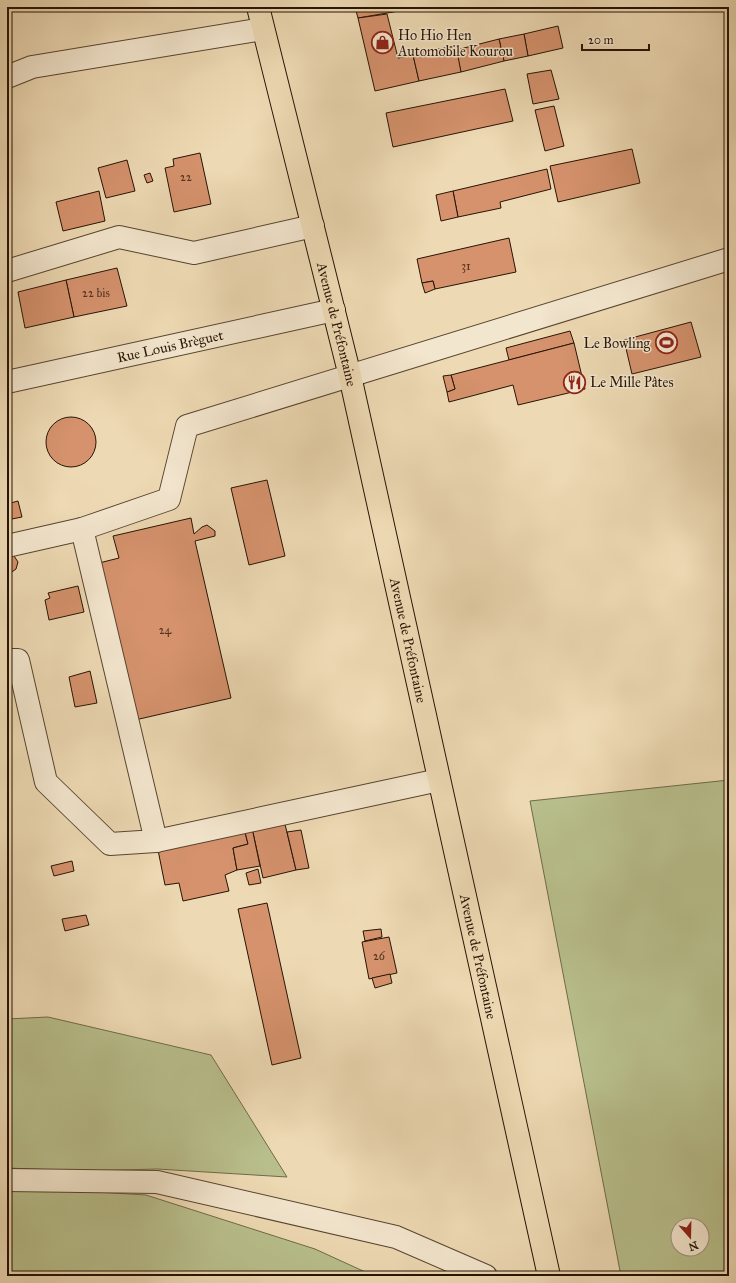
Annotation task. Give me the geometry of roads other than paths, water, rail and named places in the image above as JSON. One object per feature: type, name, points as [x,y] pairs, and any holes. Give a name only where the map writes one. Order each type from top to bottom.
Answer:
[{"type":"main road","name":"Avenue de Préfontaine","points":[[258,7],[350,376],[549,1276]]},
{"type":"street","points":[[7,77],[32,66],[263,29]]},
{"type":"street","points":[[7,271],[119,237],[194,253],[313,226]]},
{"type":"street","points":[[7,546],[82,529],[169,499],[186,426],[729,259]]},
{"type":"street","name":"Rue Louis Brèguet","points":[[7,382],[334,310]]},
{"type":"street","points":[[82,529],[156,841]]},
{"type":"street","points":[[7,660],[18,660],[46,782],[110,844],[156,841],[439,780]]},
{"type":"street","points":[[7,1180],[157,1182],[396,1237],[486,1276]]},
{"type":"place","name":"Ho Hio Hen Automobile Kourou","points":[[382,43]]},
{"type":"place","name":"Le Bowling","points":[[666,343]]},
{"type":"place","name":"Le Mille Pâtes","points":[[574,382]]}]
